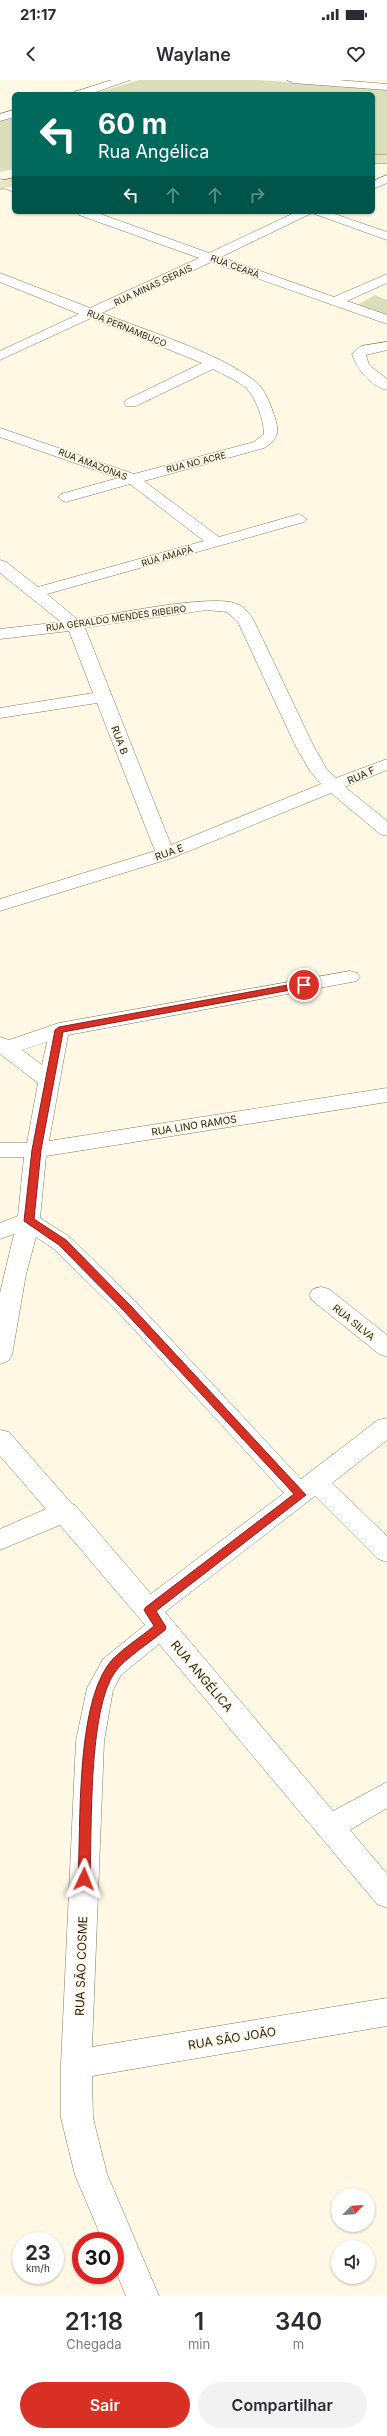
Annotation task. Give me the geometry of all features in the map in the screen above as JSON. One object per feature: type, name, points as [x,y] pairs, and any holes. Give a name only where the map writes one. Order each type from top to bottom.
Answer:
[{"type":"street","points":[[85,92],[124,80]]},
{"type":"street","points":[[293,80],[387,87]]},
{"type":"street","points":[[0,118],[12,114]]},
{"type":"street","points":[[375,159],[387,159]]},
{"type":"street","points":[[375,167],[387,168]]},
{"type":"street","points":[[5,183],[12,174]]},
{"type":"street","points":[[375,184],[387,179]]},
{"type":"street","name":"RUA CEARÁ","points":[[88,214],[387,320]]},
{"type":"street","name":"RUA MINAS GERAIS","points":[[0,356],[302,214]]},
{"type":"street","points":[[323,214],[387,236]]},
{"type":"street","name":"RUA PERNAMBUCO","points":[[0,277],[92,313],[214,364],[251,385]]},
{"type":"street","points":[[334,302],[387,278]]},
{"type":"street","points":[[366,288],[380,293]]},
{"type":"street","points":[[387,346],[366,349],[359,354],[363,367],[387,386]]},
{"type":"street","points":[[132,403],[214,364]]},
{"type":"street","name":"RUA NO ACRE","points":[[66,497],[131,478],[259,445],[267,440],[271,434],[271,427],[262,401],[251,385]]},
{"type":"street","name":"RUA AMAZONAS","points":[[0,432],[131,478],[216,542]]},
{"type":"street","name":"RUA AMAPÁ","points":[[34,593],[299,519]]},
{"type":"street","points":[[0,564],[74,625]]},
{"type":"street","name":"RUA GERALDO MENDES RIBEIRO","points":[[0,634],[74,625],[207,605],[231,607],[240,613],[246,621],[304,747],[319,771],[334,787]]},
{"type":"street","name":"RUA B","points":[[74,625],[165,854]]},
{"type":"street","points":[[0,713],[103,697]]},
{"type":"street","name":"RUA F","points":[[334,787],[387,764]]},
{"type":"street","points":[[334,787],[387,830]]},
{"type":"street","name":"RUA E","points":[[0,905],[165,854],[334,787]]},
{"type":"street","points":[[4,1046],[59,1030],[350,977]]},
{"type":"street","points":[[0,1355],[7,1273],[29,1221],[36,1150],[59,1030]]},
{"type":"street","points":[[4,1046],[49,1080]]},
{"type":"street","name":"RUA LINO RAMOS","points":[[0,1150],[36,1150],[387,1095]]},
{"type":"street","points":[[0,1231],[29,1221]]},
{"type":"street","points":[[29,1221],[62,1243],[308,1489],[387,1552]]},
{"type":"street","name":"RUA SILVA","points":[[321,1295],[387,1348]]},
{"type":"street","name":"RUA SÃO COSME","points":[[143,2296],[91,2175],[77,2118],[76,2064],[90,1741],[100,1688],[112,1667],[155,1619],[308,1489],[387,1427]]},
{"type":"street","name":"RUA ANGÉLICA","points":[[0,1439],[66,1512],[387,1895]]},
{"type":"street","points":[[0,1540],[66,1512]]},
{"type":"street","points":[[330,1827],[387,1794]]},
{"type":"street","name":"RUA SÃO JOÃO","points":[[76,2064],[387,2012]]},
{"type":"green space","points":[[139,80],[258,80],[387,89],[387,159],[375,158],[375,92],[99,92]]},
{"type":"green space","points":[[12,118],[12,169],[0,172],[0,121]]},
{"type":"green space","points":[[375,295],[387,300],[387,315],[357,305]]},
{"type":"route","points":[[84,1879],[90,1741],[100,1688],[112,1667],[161,1627],[149,1610],[301,1495],[127,1307],[62,1243],[29,1221],[36,1150],[59,1030],[304,985]]}]
